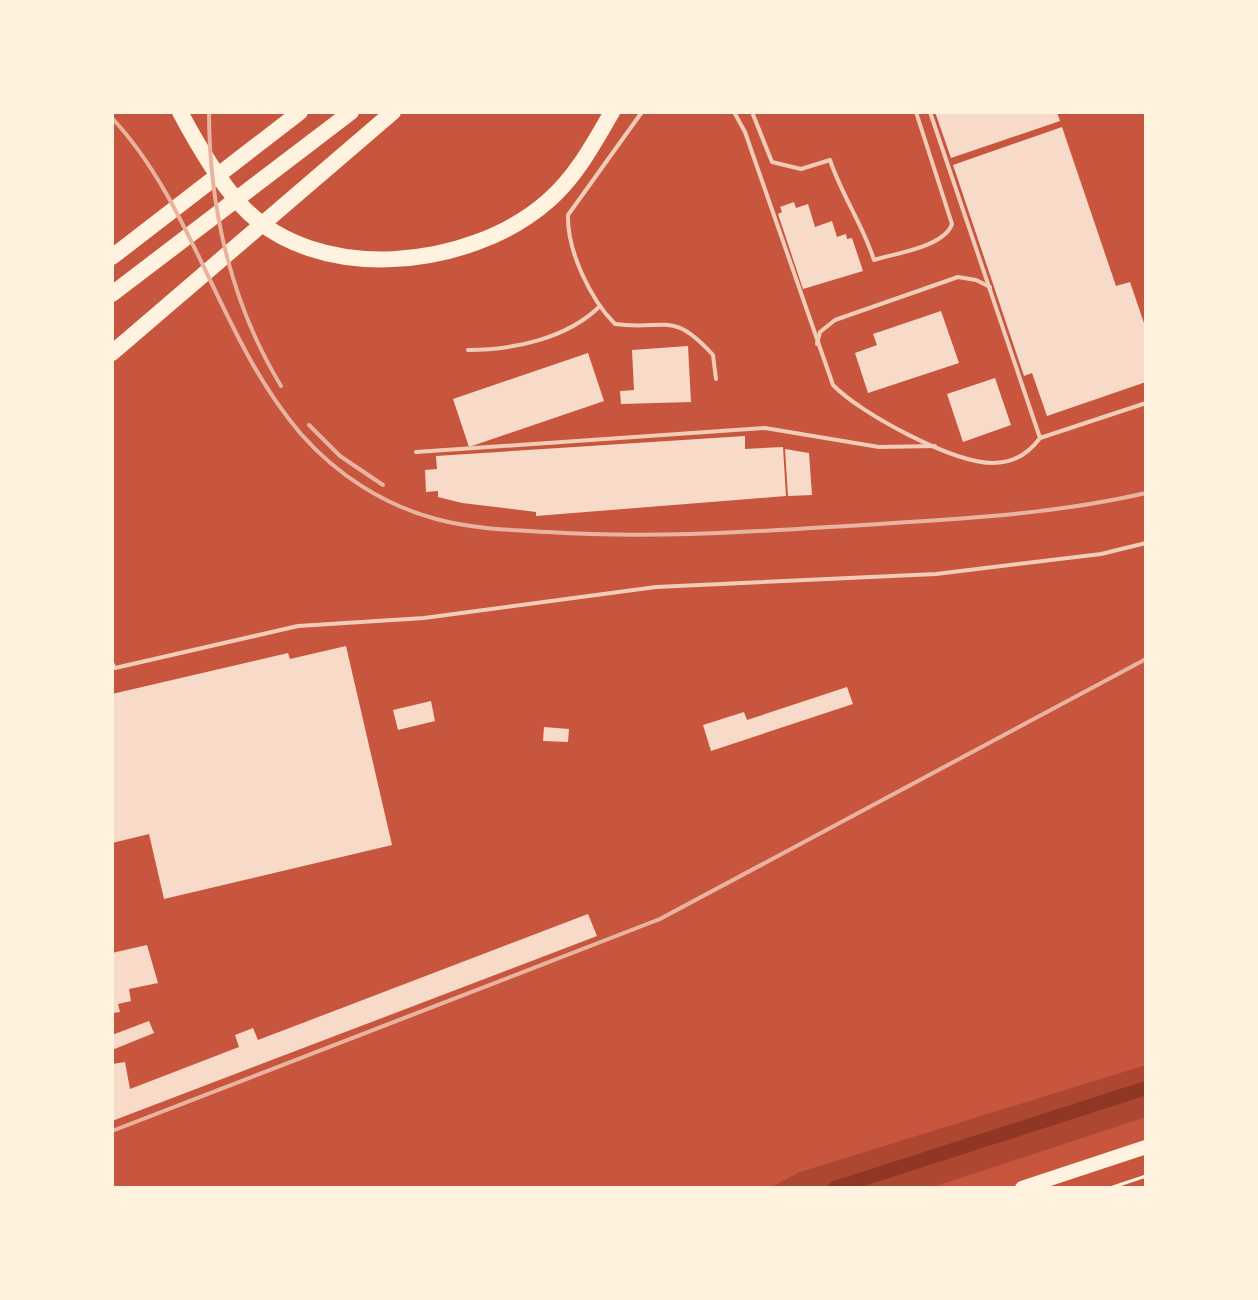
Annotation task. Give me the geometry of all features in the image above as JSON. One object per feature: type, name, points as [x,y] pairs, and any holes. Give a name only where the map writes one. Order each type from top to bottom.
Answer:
[{"type":"highway","points":[[180,112],[203,154],[241,205],[257,218],[301,243],[330,252],[399,260],[479,243],[529,216],[570,177],[612,112]]},
{"type":"highway","points":[[112,257],[300,112]]},
{"type":"highway","points":[[112,294],[351,112]]},
{"type":"highway","points":[[112,353],[393,112]]},
{"type":"main road","points":[[1022,1188],[1146,1147]]},
{"type":"lane","points":[[642,112],[568,215],[572,244],[600,306],[615,324],[630,326],[658,322],[681,325],[713,355],[716,379]]},
{"type":"lane","points":[[734,112],[745,132],[826,373],[842,395],[937,446],[964,457],[994,463],[1019,458],[1040,438],[1146,403]]},
{"type":"lane","points":[[752,112],[772,162],[801,169],[830,160],[843,198],[874,260],[945,236],[952,224],[916,112]]},
{"type":"lane","points":[[930,112],[1040,438]]},
{"type":"lane","points":[[816,346],[820,332],[835,320],[867,307],[958,277],[976,280],[990,287]]},
{"type":"lane","points":[[468,350],[502,350],[560,332],[588,318],[600,306]]},
{"type":"lane","points":[[416,452],[765,428],[879,447],[937,446]]},
{"type":"lane","points":[[112,663],[115,668],[298,626],[424,618],[656,587],[930,575],[1044,562],[1146,543]]},
{"type":"path","points":[[1110,1188],[1146,1176]]},
{"type":"shaded area","points":[[1146,1065],[1146,1117],[930,1188],[769,1188],[800,1172]]},
{"type":"building","points":[[935,112],[1057,112],[1060,121],[951,158]]},
{"type":"building","points":[[1062,127],[1116,286],[1130,282],[1146,329],[1146,382],[1047,416],[1032,373],[1024,376],[953,165]]},
{"type":"building","points":[[794,202],[796,208],[808,204],[815,227],[832,221],[837,237],[846,234],[847,239],[852,238],[863,271],[803,289],[778,214],[782,212],[780,207]]},
{"type":"building","points":[[941,311],[959,363],[868,393],[855,353],[877,345],[873,334]]},
{"type":"building","points":[[688,346],[691,402],[621,404],[620,391],[634,390],[632,350]]},
{"type":"building","points":[[588,353],[604,401],[469,447],[453,399]]},
{"type":"building","points":[[995,378],[1011,425],[963,442],[947,394]]},
{"type":"building","points":[[745,436],[745,449],[783,447],[786,496],[536,516],[536,512],[462,503],[438,497],[438,491],[426,492],[425,470],[437,469],[436,456]]},
{"type":"building","points":[[785,449],[809,453],[812,495],[788,496]]},
{"type":"building","points":[[346,646],[392,845],[164,899],[149,834],[112,843],[112,694],[288,653],[290,659]]},
{"type":"building","points":[[847,687],[853,704],[711,751],[703,725],[744,712],[747,720]]},
{"type":"building","points":[[431,701],[435,721],[398,730],[393,710]]},
{"type":"building","points":[[544,727],[569,729],[568,742],[543,741]]},
{"type":"building","points":[[588,914],[597,936],[112,1121],[112,1064],[125,1062],[130,1089],[239,1047],[235,1035],[253,1028],[258,1040]]},
{"type":"building","points":[[147,945],[158,983],[129,989],[131,1001],[118,1004],[120,1012],[112,1013],[112,953]]},
{"type":"building","points":[[149,1021],[154,1033],[112,1050],[112,1035]]},
{"type":"waterway","points":[[835,1188],[1146,1088]]},
{"type":"railway","points":[[209,112],[213,183],[226,254],[249,322],[281,386]]},
{"type":"railway","points":[[112,118],[141,153],[165,192],[249,357],[273,397],[301,434],[330,463],[362,487],[417,513],[464,525],[506,530],[619,535],[689,534],[989,516],[1068,507],[1146,493]]},
{"type":"railway","points":[[309,425],[340,456],[383,485]]},
{"type":"railway","points":[[112,1131],[660,919],[1146,659]]}]
